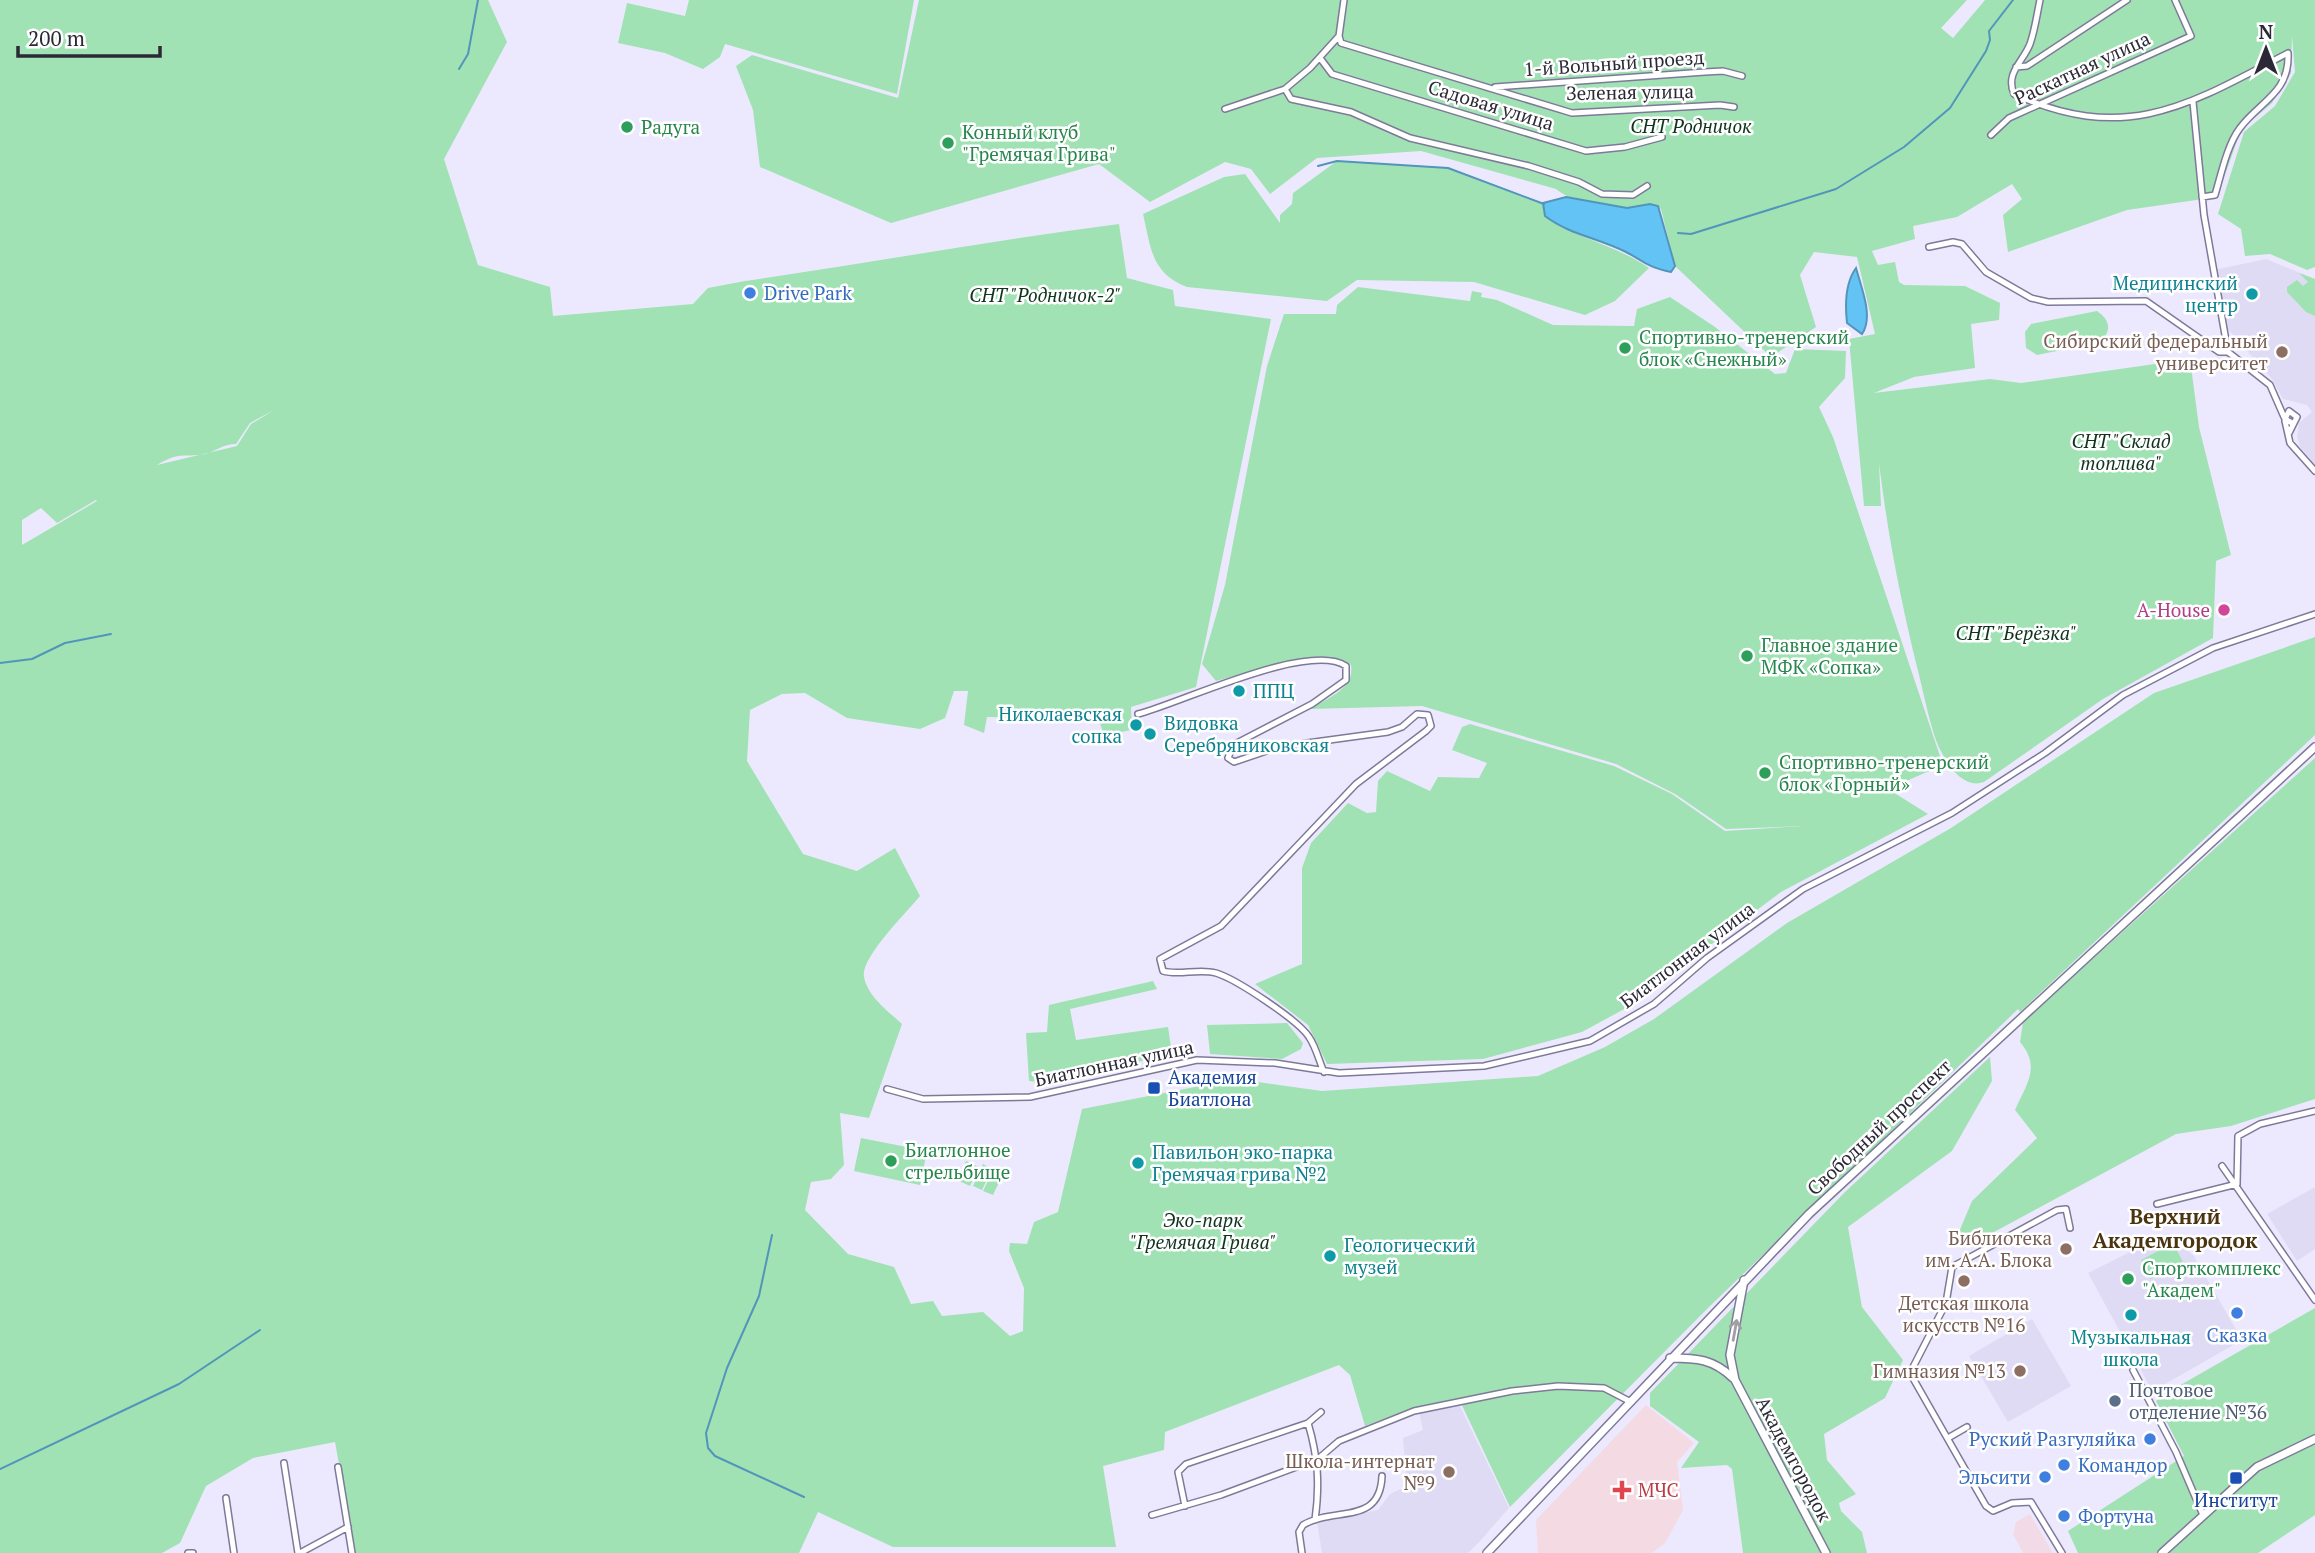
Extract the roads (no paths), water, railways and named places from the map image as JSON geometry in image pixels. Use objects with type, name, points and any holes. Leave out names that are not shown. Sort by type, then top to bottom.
[{"type":"main road","name":"Свободный проспект","points":[[1487,1553],[1744,1280],[1905,1124],[2315,747]]},
{"type":"main road","points":[[1735,1380],[1730,1355],[1744,1280]]},
{"type":"main road","points":[[1670,1358],[1703,1359],[1720,1365],[1735,1380]]},
{"type":"main road","name":"Академгородок","points":[[1735,1380],[1826,1553]]},
{"type":"main road","points":[[2162,1553],[2257,1467],[2315,1439]]},
{"type":"street","points":[[1226,109],[1285,89],[1320,58],[1339,36],[1344,0]]},
{"type":"street","points":[[2040,0],[2030,44],[2016,66],[2010,84],[2014,94],[2039,105],[2096,119],[2141,115],[2193,102],[2288,53],[2289,71],[2267,103],[2238,130],[2215,195],[2202,197]]},
{"type":"street","points":[[2016,66],[2027,66],[2127,0]]},
{"type":"street","name":"Раскатная улица","points":[[1991,135],[2009,118],[2191,36],[2175,0]]},
{"type":"street","name":"Зеленая улица","points":[[1339,36],[1342,43],[1572,113],[1720,105],[1734,107]]},
{"type":"street","name":"Садовая улица","points":[[1320,58],[1332,74],[1586,151],[1625,147],[1662,137]]},
{"type":"street","name":"1-й Вольный проезд","points":[[1488,88],[1723,71],[1742,76]]},
{"type":"street","points":[[1285,89],[1292,99],[1351,112],[1410,138],[1529,166],[1579,182],[1602,194],[1633,195],[1647,186]]},
{"type":"street","points":[[2193,102],[2202,197],[2228,352]]},
{"type":"street","points":[[1929,247],[1953,242],[1962,244],[1986,272],[2031,298],[2048,302],[2146,301],[2219,352],[2228,352],[2270,385],[2287,420],[2290,443],[2315,471]]},
{"type":"street","points":[[2280,406],[2296,415],[2287,420]]},
{"type":"street","points":[[2287,420],[2289,411]]},
{"type":"street","name":"Биатлонная улица","points":[[887,1090],[923,1100],[1030,1097],[1197,1060],[1275,1063],[1324,1072],[1484,1066],[1590,1041],[1654,1004],[1707,958],[1803,889],[1952,813],[2045,753],[2123,695],[2213,648],[2315,614]]},
{"type":"street","points":[[1138,714],[1235,678],[1281,667],[1330,662],[1346,666],[1346,680],[1312,704],[1233,745],[1228,758],[1234,761],[1278,747],[1388,732],[1402,727],[1418,714],[1428,715],[1431,726],[1426,732],[1356,784],[1220,926],[1160,959],[1163,971],[1204,971],[1238,982],[1298,1025],[1310,1038],[1324,1072]]},
{"type":"street","points":[[2237,1184],[2238,1136],[2260,1124],[2315,1111]]},
{"type":"street","points":[[2222,1166],[2315,1300]]},
{"type":"street","points":[[2157,1204],[2237,1184]]},
{"type":"street","points":[[2062,1553],[2031,1502],[2011,1503],[1993,1511],[1988,1508],[1910,1373],[1946,1303],[1952,1267],[2057,1210],[2066,1209],[2070,1228]]},
{"type":"street","points":[[2133,1370],[2176,1452],[2203,1515]]},
{"type":"street","points":[[1152,1515],[1318,1459],[1339,1441],[1414,1410],[1511,1391],[1558,1386],[1604,1388],[1629,1401]]},
{"type":"street","points":[[1185,1506],[1178,1472],[1186,1464],[1308,1423],[1321,1412]]},
{"type":"street","points":[[1308,1423],[1318,1459],[1320,1488],[1315,1520]]},
{"type":"street","points":[[1948,1438],[1967,1427]]},
{"type":"street","points":[[284,1463],[299,1553],[348,1528]]},
{"type":"street","points":[[338,1467],[352,1553]]},
{"type":"street","points":[[1302,1553],[1300,1529],[1315,1520],[1374,1504],[1381,1493],[1382,1476]]},
{"type":"street","points":[[226,1498],[234,1553]]},
{"type":"water","points":[[1566,197],[1627,208],[1650,204],[1658,206],[1675,266],[1671,272],[1651,266],[1616,247],[1564,228],[1545,216],[1543,203]]},
{"type":"water","points":[[1856,268],[1867,311],[1862,334],[1847,323],[1846,316],[1848,287]]},
{"type":"waterway","points":[[459,69],[468,54],[478,0]]},
{"type":"waterway","points":[[1678,233],[1691,234],[1836,189],[1904,147],[1950,108],[1986,51],[1990,40],[1989,31],[2013,0]]},
{"type":"waterway","points":[[1318,166],[1337,161],[1448,168],[1544,204]]},
{"type":"waterway","points":[[0,663],[32,659],[65,643],[111,634]]},
{"type":"waterway","points":[[772,1235],[759,1296],[727,1368],[706,1433],[708,1448],[715,1456],[804,1497]]},
{"type":"waterway","points":[[0,1469],[179,1384],[260,1330]]},
{"type":"place","name":"Радуга","points":[[627,127]]},
{"type":"place","name":"Конный клуб \"Гремячая Грива\"","points":[[948,143]]},
{"type":"place","name":"Drive Park","points":[[750,293]]},
{"type":"place","name":"Медицинский центр","points":[[2252,294]]},
{"type":"place","name":"Спортивно-тренерский блок «Снежный»","points":[[1625,348]]},
{"type":"place","name":"Сибирский федеральный университет","points":[[2282,352]]},
{"type":"place","name":"A-House","points":[[2224,610]]},
{"type":"place","name":"Главное здание МФК «Сопка»","points":[[1747,656]]},
{"type":"place","name":"ППЦ","points":[[1239,691]]},
{"type":"place","name":"Николаевская сопка","points":[[1136,725]]},
{"type":"place","name":"Видовка Серебряниковская","points":[[1150,734]]},
{"type":"place","name":"Спортивно-тренерский блок «Горный»","points":[[1765,773]]},
{"type":"place","name":"Академия Биатлона","points":[[1154,1088]]},
{"type":"place","name":"Биатлонное стрельбище","points":[[891,1161]]},
{"type":"place","name":"Павильон эко-парка Гремячая грива №2","points":[[1138,1163]]},
{"type":"place","name":"Библиотека им. А.А. Блока","points":[[2066,1249]]},
{"type":"place","name":"Геологический музей","points":[[1330,1256]]},
{"type":"place","name":"Спорткомплекс \"Академ\"","points":[[2128,1279]]},
{"type":"place","name":"Детская школа искусств №16","points":[[1964,1281]]},
{"type":"place","name":"Сказка","points":[[2237,1313]]},
{"type":"place","name":"Музыкальная школа","points":[[2131,1315]]},
{"type":"place","name":"Гимназия №13","points":[[2020,1371]]},
{"type":"place","name":"Почтовое отделение №36","points":[[2115,1401]]},
{"type":"place","name":"Руский Разгуляйка","points":[[2150,1439]]},
{"type":"place","name":"Командор","points":[[2064,1465]]},
{"type":"place","name":"Школа-интернат №9","points":[[1449,1472]]},
{"type":"place","name":"Эльсити","points":[[2045,1477]]},
{"type":"place","name":"Институт","points":[[2236,1478]]},
{"type":"place","name":"МЧС","points":[[1622,1490]]},
{"type":"place","name":"Фортуна","points":[[2064,1516]]},
{"type":"district","name":"Верхний Академгородок","points":[[2175,1229]]},
{"type":"park label","name":"СНТ Родничок","points":[[1691,126]]},
{"type":"park label","name":"СНТ \"Родничок-2\"","points":[[1045,295]]},
{"type":"park label","name":"СНТ \"Склад топлива\"","points":[[2121,452]]},
{"type":"park label","name":"СНТ \"Берёзка\"","points":[[2016,633]]},
{"type":"park label","name":"Эко-парк \"Гремячая Грива\"","points":[[1203,1231]]}]
